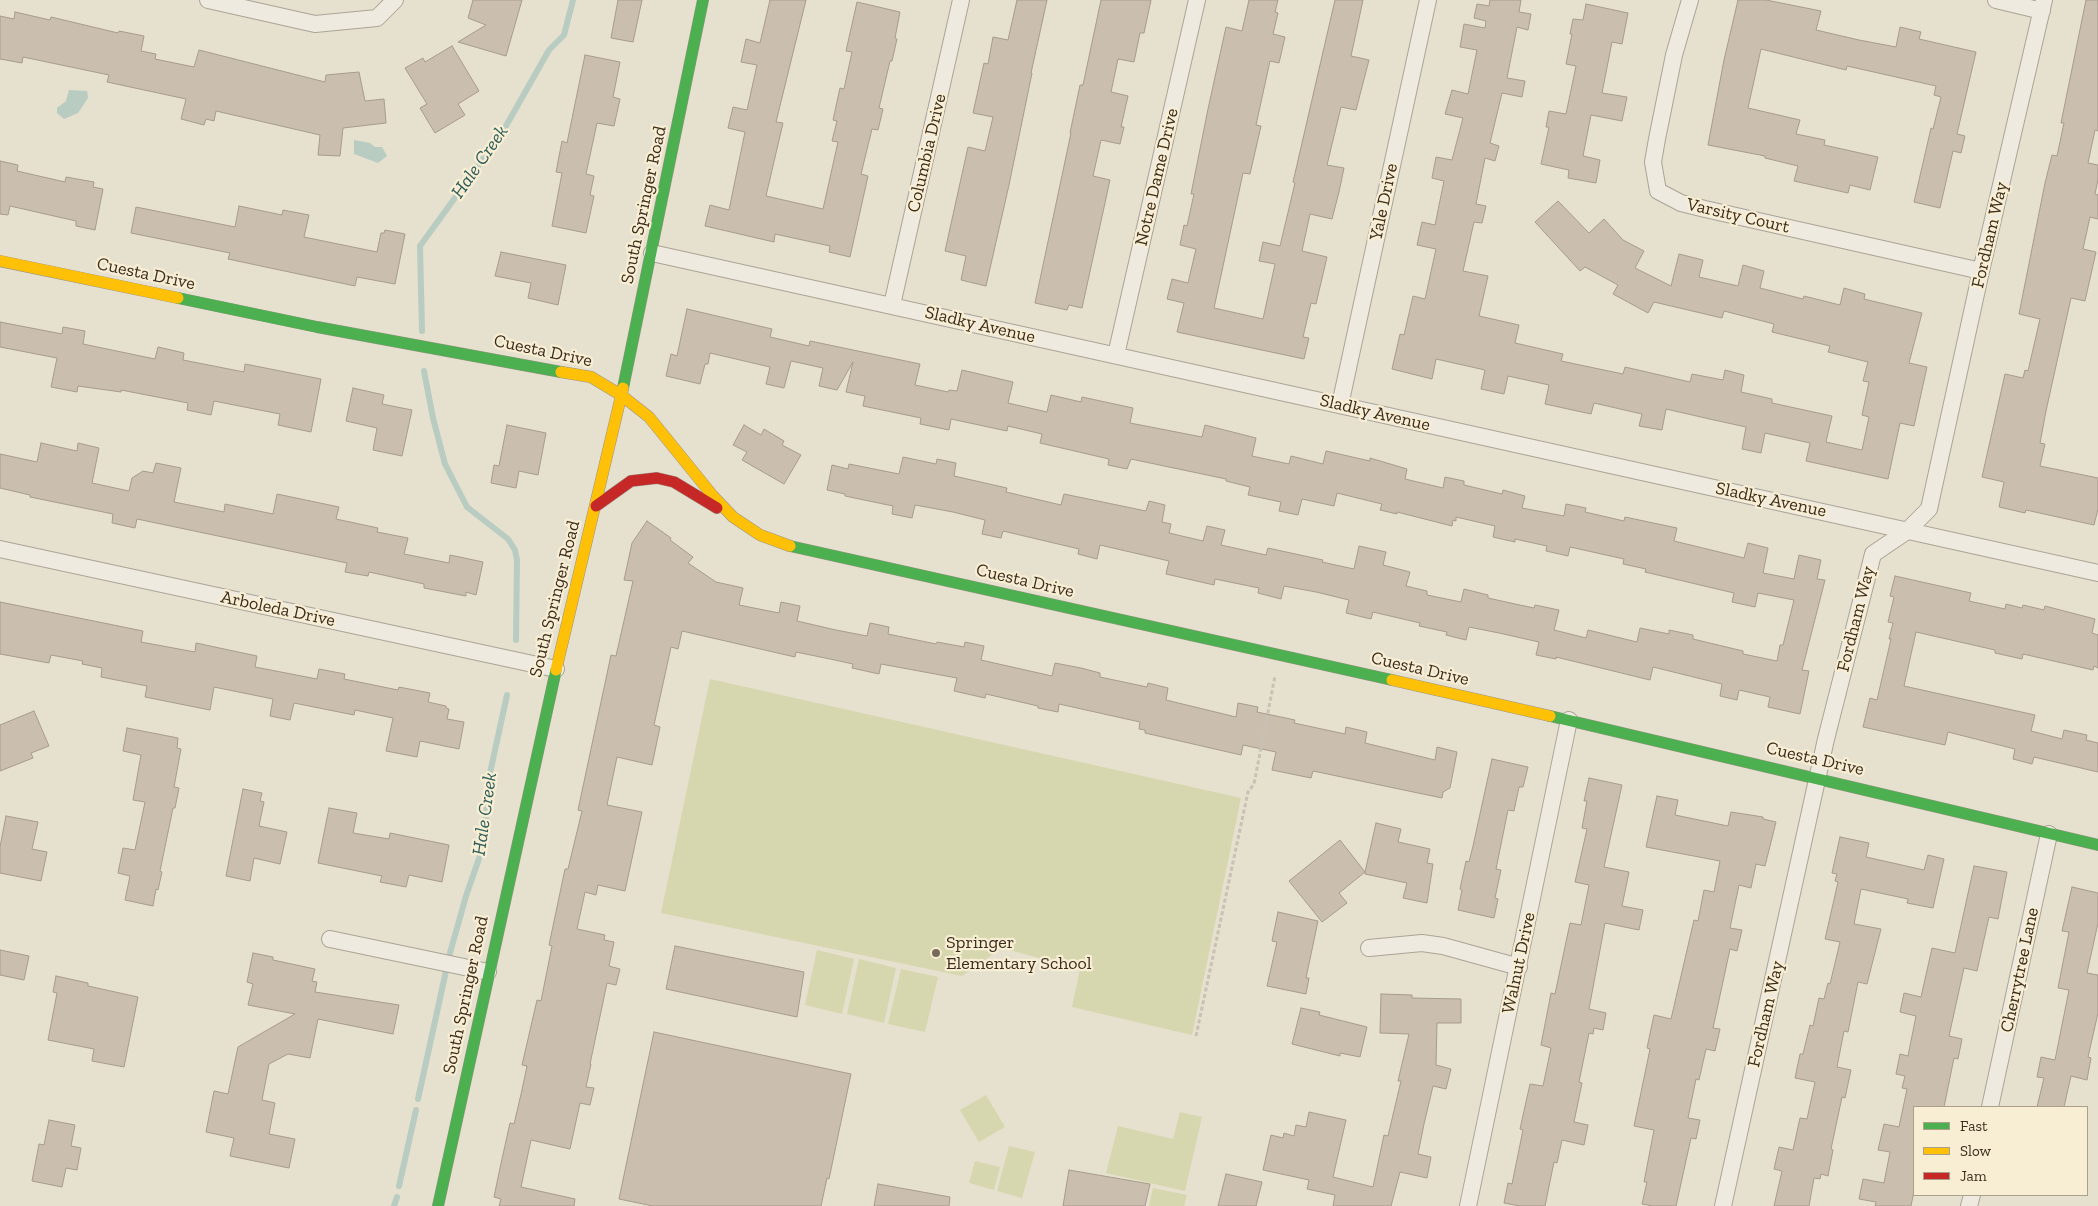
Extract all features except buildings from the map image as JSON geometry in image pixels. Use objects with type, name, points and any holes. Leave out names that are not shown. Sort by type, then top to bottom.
[{"type":"street","points":[[208,0],[315,24],[377,18],[395,0]]},
{"type":"street","name":"South Springer Road","points":[[438,1206],[556,669],[621,395],[703,0]]},
{"type":"street","name":"Columbia Drive","points":[[892,305],[961,0]]},
{"type":"street","name":"Notre Dame Drive","points":[[1116,355],[1197,0]]},
{"type":"street","name":"Yale Drive","points":[[1340,405],[1428,0]]},
{"type":"street","name":"Varsity Court","points":[[1690,0],[1674,55],[1653,162],[1658,191],[1681,203],[1705,209],[1981,270]]},
{"type":"street","points":[[1996,0],[2043,5]]},
{"type":"street","name":"Fordham Way","points":[[1723,1206],[1818,778],[1873,554],[1907,532],[1929,509],[1981,270],[2043,5]]},
{"type":"street","name":"Sladky Avenue","points":[[652,253],[2098,573]]},
{"type":"street","name":"Cuesta Drive","points":[[0,261],[317,327],[584,375],[621,395],[649,417],[732,517],[760,535],[794,547],[1570,720],[2098,845]]},
{"type":"street","points":[[596,506],[631,480],[657,478],[674,482],[732,517]]},
{"type":"street","name":"Arboleda Drive","points":[[0,549],[556,669]]},
{"type":"street","name":"Walnut Drive","points":[[1468,1206],[1570,720]]},
{"type":"street","name":"Cherrytree Lane","points":[[1990,1106],[2049,834]]},
{"type":"street","points":[[330,939],[488,972]]},
{"type":"street","points":[[1369,948],[1422,943],[1443,946],[1519,967]]},
{"type":"path","points":[[1196,1036],[1248,792],[1254,784],[1279,655]]},
{"type":"green space","points":[[710,679],[1241,798],[1192,1035],[1072,1007],[1080,969],[1002,948],[962,976],[661,913]]},
{"type":"green space","points":[[817,950],[854,959],[842,1014],[805,1005]]},
{"type":"green space","points":[[859,959],[896,968],[884,1023],[847,1014]]},
{"type":"green space","points":[[901,969],[938,977],[925,1032],[888,1024]]},
{"type":"green space","points":[[986,1095],[1005,1127],[979,1142],[960,1110]]},
{"type":"green space","points":[[1180,1112],[1202,1117],[1185,1191],[1106,1173],[1118,1126],[1173,1139]]},
{"type":"green space","points":[[1009,1146],[1035,1152],[1022,1198],[997,1191]]},
{"type":"green space","points":[[975,1161],[1000,1167],[994,1190],[969,1183]]},
{"type":"green space","points":[[1153,1188],[1187,1195],[1184,1206],[1149,1206]]},
{"type":"shaded area","points":[[69,90],[87,91],[88,98],[78,113],[64,119],[57,113],[57,108],[66,101]]},
{"type":"shaded area","points":[[354,140],[370,143],[375,147],[382,147],[387,156],[378,163],[354,154]]},
{"type":"waterway","name":"Hale Creek","points":[[422,331],[420,246],[502,133],[549,50],[564,35],[573,0]]},
{"type":"waterway","name":"Hale Creek","points":[[424,371],[433,418],[445,464],[467,507],[508,539],[515,550],[517,560],[516,640]]},
{"type":"waterway","name":"Hale Creek","points":[[448,960],[466,896],[483,847],[490,773],[507,695]]},
{"type":"waterway","name":"Hale Creek","points":[[418,1099],[446,971]]},
{"type":"waterway","name":"Hale Creek","points":[[399,1186],[416,1110]]},
{"type":"waterway","name":"Hale Creek","points":[[394,1206],[397,1197]]},
{"type":"traffic: fast","points":[[623,388],[703,0]]},
{"type":"traffic: fast","points":[[178,298],[317,327],[561,372]]},
{"type":"traffic: fast","points":[[790,546],[1392,680]]},
{"type":"traffic: fast","points":[[438,1206],[556,670]]},
{"type":"traffic: fast","points":[[1550,716],[2098,845]]},
{"type":"traffic: slow","points":[[0,261],[178,298]]},
{"type":"traffic: slow","points":[[561,372],[591,377],[621,395],[649,417],[713,496],[733,517],[760,535],[790,546]]},
{"type":"traffic: slow","points":[[556,670],[623,388]]},
{"type":"traffic: slow","points":[[1392,680],[1550,716]]},
{"type":"traffic: jam","points":[[596,506],[631,481],[657,478],[674,482],[717,508]]},
{"type":"place","name":"Springer Elementary School","points":[[936,953]]}]
